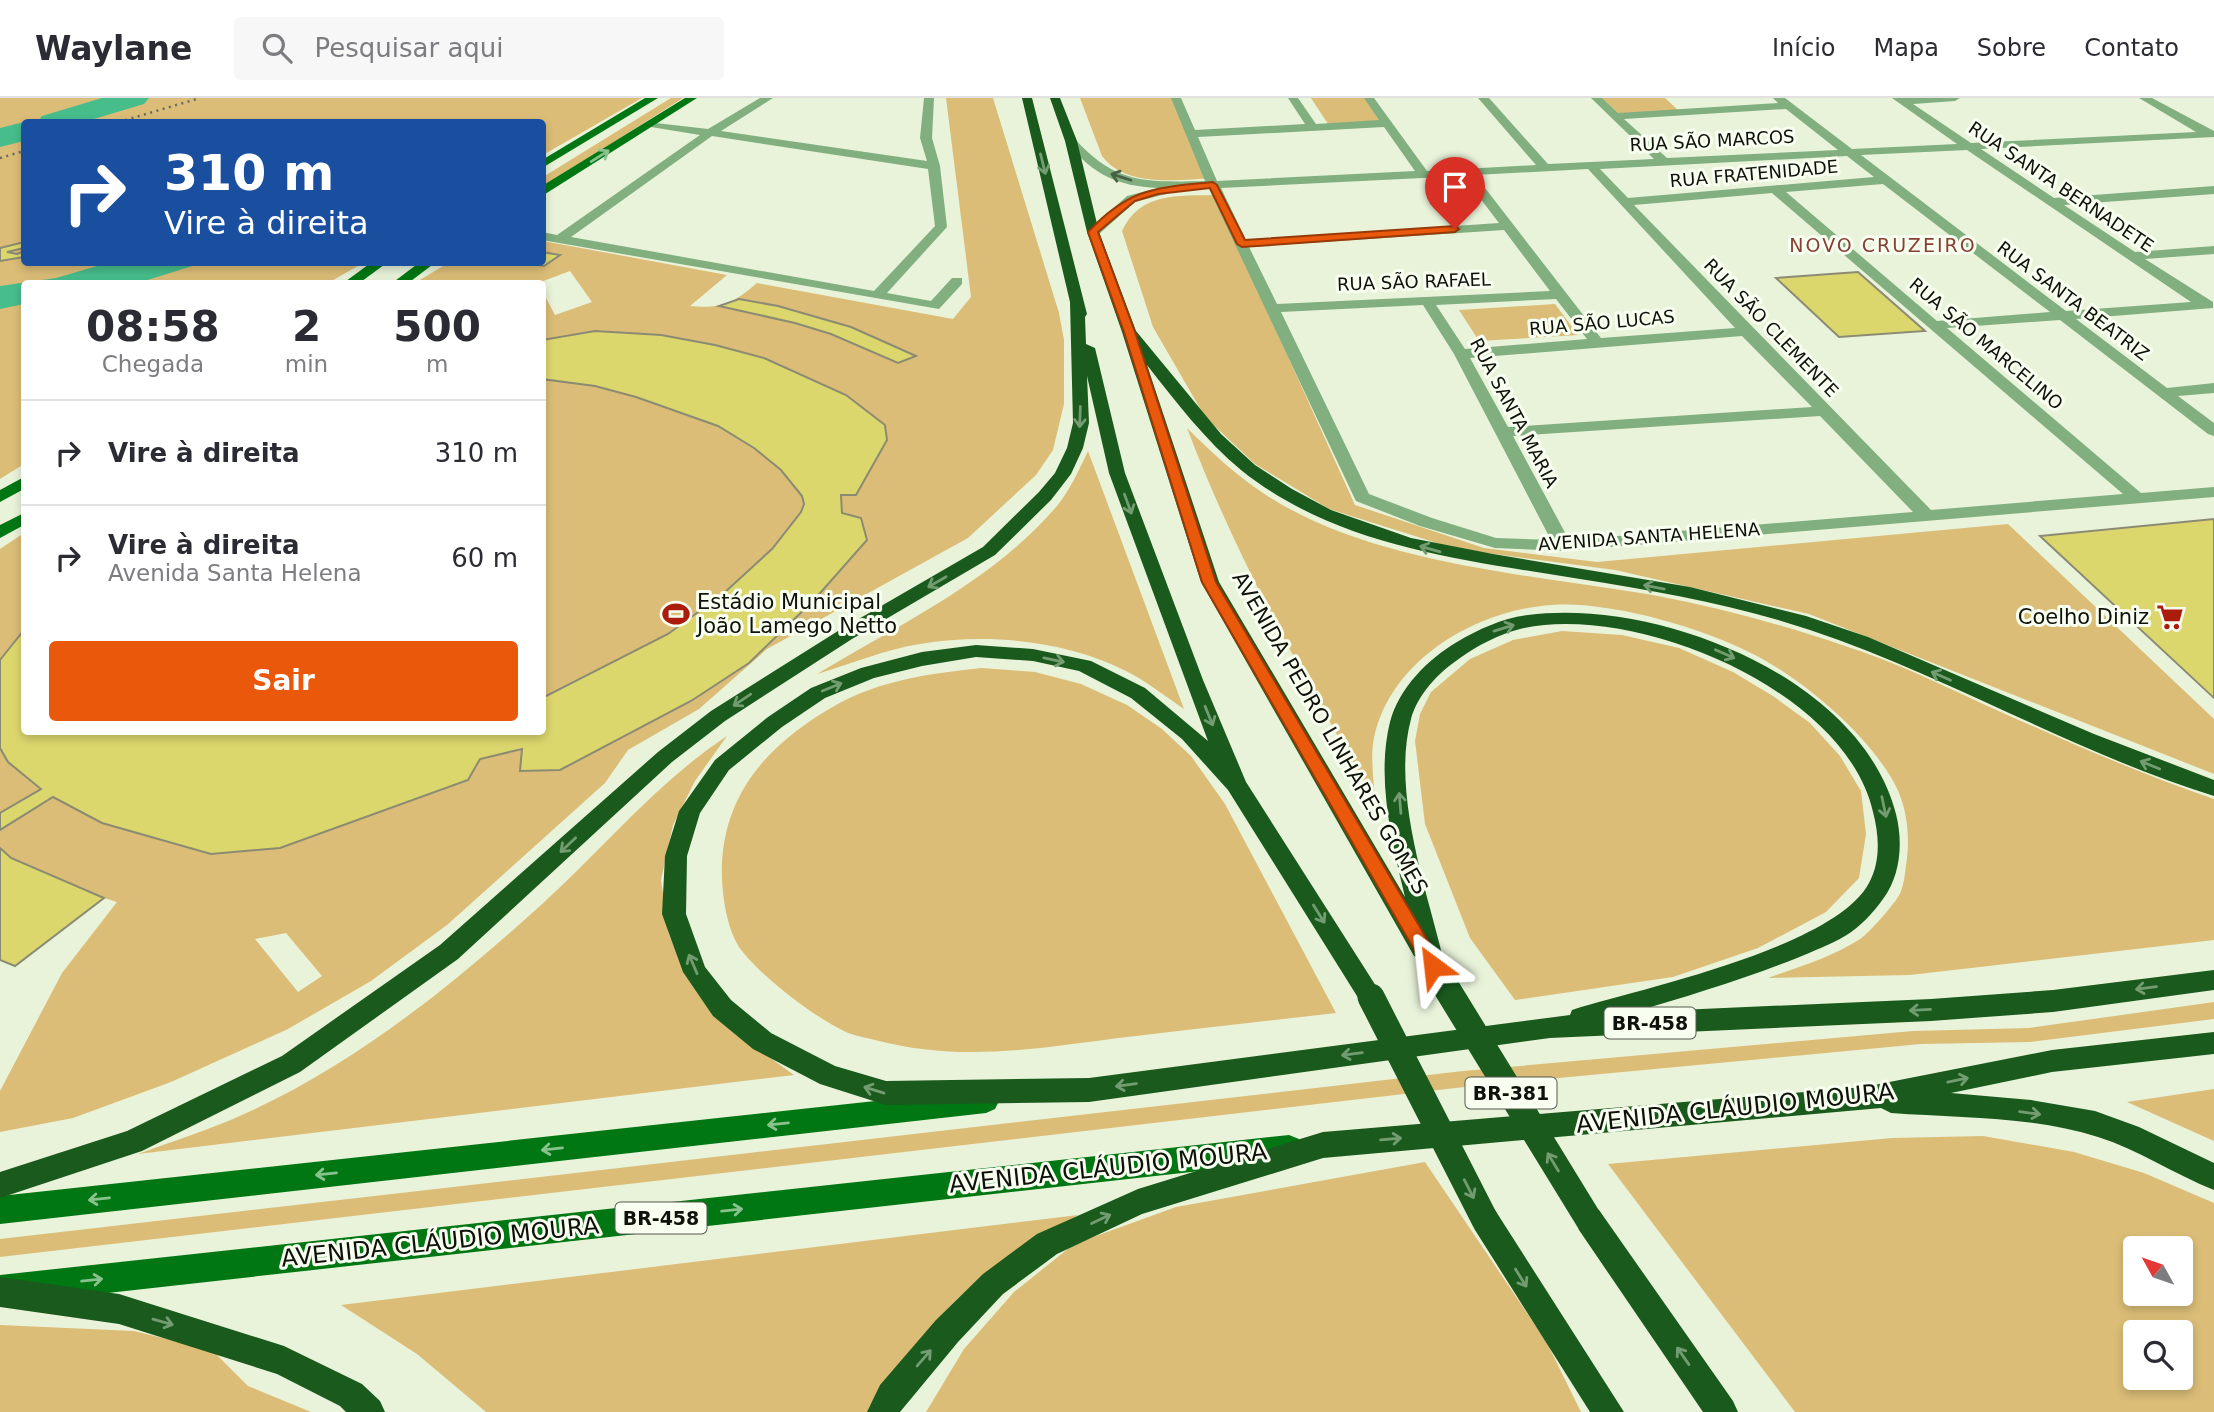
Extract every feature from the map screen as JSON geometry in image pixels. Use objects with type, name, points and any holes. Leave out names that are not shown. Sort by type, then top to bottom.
[{"type":"highway","points":[[1027,98],[1117,474],[1194,680],[1237,784],[1371,997],[1485,1220],[1608,1412]]},
{"type":"highway","name":"AVENIDA PEDRO LINHARES GOMES","points":[[1055,98],[1070,141],[1093,232],[1129,332],[1209,582],[1433,966],[1589,1220],[1722,1412]]},
{"type":"highway","points":[[0,1185],[132,1142],[291,1064],[449,952],[665,757],[718,716],[845,635],[989,551],[1045,496],[1063,474],[1075,448],[1081,422],[1077,300]]},
{"type":"highway","points":[[1129,332],[1216,439],[1269,482],[1314,508],[1366,530],[1437,551],[1658,588],[1798,620],[1866,643],[2097,744],[2214,788]]},
{"type":"highway","points":[[1433,966],[1402,822],[1396,765],[1400,721],[1417,688],[1444,659],[1483,635],[1526,621],[1582,618],[1636,625],[1687,638],[1740,661],[1789,688],[1824,716],[1862,760],[1882,796],[1891,841],[1879,888],[1843,925],[1810,942],[1743,968],[1550,1027]]},
{"type":"highway","points":[[1089,1090],[886,1093],[830,1076],[762,1041],[722,1008],[695,972],[674,914],[676,856],[690,811],[722,765],[775,722],[818,693],[868,673],[922,659],[976,651],[1033,655],[1084,666],[1138,693],[1189,734],[1237,784]]},
{"type":"highway","name":"BR-458","points":[[1089,1090],[1550,1027],[1931,1010],[2053,1000],[2214,979]]},
{"type":"highway","name":"AVENIDA CLÁUDIO MOURA","points":[[1323,1144],[1864,1099],[2052,1060],[2214,1043]]},
{"type":"highway","points":[[1864,1099],[2010,1110],[2078,1120],[2140,1141],[2214,1177]]},
{"type":"highway","points":[[883,1412],[891,1396],[947,1331],[993,1284],[1047,1244],[1138,1202],[1323,1144]]},
{"type":"highway","points":[[0,1291],[119,1309],[218,1338],[306,1372],[351,1395],[369,1412]]},
{"type":"highway","points":[[1573,1360],[1597,1412]]},
{"type":"main road","points":[[546,163],[653,98]]},
{"type":"main road","points":[[546,190],[692,98]]},
{"type":"main road","points":[[354,280],[376,266]]},
{"type":"main road","points":[[403,280],[424,266]]},
{"type":"main road","points":[[0,497],[21,484]]},
{"type":"main road","points":[[0,533],[21,520]]},
{"type":"main road","name":"BR-458","points":[[0,1210],[1089,1090]]},
{"type":"main road","name":"AVENIDA CLÁUDIO MOURA","points":[[0,1291],[1323,1144]]},
{"type":"street","points":[[561,239],[710,134],[768,98]]},
{"type":"street","points":[[878,295],[941,227],[934,166],[926,138],[929,98]]},
{"type":"street","name":"AVENIDA SANTA HELENA","points":[[1176,98],[1194,134],[1213,185],[1362,497],[1426,522],[1495,542],[1563,546],[2214,492]]},
{"type":"street","points":[[1293,98],[1313,128]]},
{"type":"street","points":[[1369,98],[1424,175]]},
{"type":"street","points":[[1483,98],[1545,168]]},
{"type":"street","points":[[1596,98],[1663,161]]},
{"type":"street","points":[[1666,98],[1683,113]]},
{"type":"street","points":[[1899,100],[1955,98]]},
{"type":"street","points":[[2144,98],[2213,135]]},
{"type":"street","name":"RUA SANTA BERNADETE","points":[[1899,100],[2209,305]]},
{"type":"street","points":[[1615,116],[1683,113],[1783,102]]},
{"type":"street","name":"RUA SANTA BEATRIZ","points":[[1783,102],[2214,431]]},
{"type":"street","points":[[1194,134],[1387,123]]},
{"type":"street","points":[[651,124],[934,166]]},
{"type":"street","name":"RUA SÃO MARCOS","points":[[1213,185],[2213,135]]},
{"type":"street","points":[[1070,141],[1100,170],[1123,179],[1142,183],[1213,185]]},
{"type":"street","name":"RUA SÃO CLEMENTE","points":[[1590,165],[1746,331],[1927,516]]},
{"type":"street","points":[[1467,173],[1596,342]]},
{"type":"street","name":"RUA FRATENIDADE","points":[[1625,202],[1886,180]]},
{"type":"street","points":[[1093,232],[1131,199],[1157,191],[1213,185]]},
{"type":"street","points":[[2051,202],[2214,190]]},
{"type":"street","name":"RUA SÃO MARCELINO","points":[[1777,191],[2138,499]]},
{"type":"street","points":[[1242,244],[1508,226]]},
{"type":"street","points":[[546,237],[934,306],[957,281]]},
{"type":"street","points":[[2132,256],[2214,250]]},
{"type":"street","name":"RUA SÃO RAFAEL","points":[[1271,308],[1559,296]]},
{"type":"street","name":"RUA SANTA MARIA","points":[[1427,300],[1461,354],[1563,546]]},
{"type":"street","points":[[1934,325],[2209,305]]},
{"type":"street","name":"RUA SÃO LUCAS","points":[[1461,354],[1746,331]]},
{"type":"street","points":[[2164,393],[2214,388]]},
{"type":"street","points":[[1503,432],[1824,411]]},
{"type":"shaded area","points":[[0,98],[112,98],[43,119],[21,119],[21,126],[0,132]]},
{"type":"shaded area","points":[[148,98],[642,98],[546,153],[546,119],[77,119]]},
{"type":"shaded area","points":[[671,98],[683,98],[546,185],[546,175]]},
{"type":"shaded area","name":"Estádio Municipal João Lamego Netto","points":[[946,98],[993,98],[1059,313],[1064,340],[1064,404],[1053,450],[1036,475],[968,538],[767,649],[699,709],[628,750],[605,783],[447,925],[371,981],[288,1029],[171,1082],[73,1118],[0,1132],[0,1091],[62,973],[117,902],[104,898],[15,966],[0,960],[0,549],[21,535],[21,735],[546,735],[546,298],[555,315],[592,302],[570,271],[546,280],[420,280],[443,266],[546,266],[559,255],[546,253],[546,242],[727,275],[690,306],[726,303],[757,283],[953,319],[971,297]],"holes":[[[286,933],[322,976],[298,992],[255,939]]]},
{"type":"shaded area","points":[[1080,98],[1173,98],[1214,178],[1154,180],[1139,178],[1112,166],[1102,156]]},
{"type":"shaded area","points":[[1311,98],[1365,98],[1382,121],[1328,124]]},
{"type":"shaded area","points":[[1602,98],[1665,98],[1679,111],[1619,114]]},
{"type":"shaded area","points":[[21,136],[21,266],[358,266],[333,280],[21,280],[21,466],[0,479],[0,143]]},
{"type":"shaded area","points":[[1215,195],[1355,505],[1484,548],[1597,562],[2008,524],[2214,719],[2214,774],[1809,614],[1615,570],[1456,549],[1329,509],[1255,464],[1205,417],[1153,327],[1122,231],[1139,209],[1150,203],[1174,197]]},
{"type":"shaded area","points":[[97,266],[192,266],[148,280],[42,280]]},
{"type":"shaded area","points":[[21,283],[21,305],[0,309],[0,286]]},
{"type":"shaded area","points":[[1555,304],[1578,335],[1479,341],[1459,310]]},
{"type":"shaded area","points":[[1187,428],[1223,462],[1263,493],[1306,517],[1353,536],[1454,563],[1658,596],[1799,631],[1898,665],[2097,754],[2214,799],[2214,940],[1910,975],[1768,978],[1827,956],[1860,939],[1895,902],[1903,885],[1908,847],[1906,819],[1899,793],[1888,773],[1856,732],[1814,694],[1771,664],[1730,643],[1681,625],[1600,607],[1552,605],[1521,609],[1465,629],[1427,654],[1397,686],[1378,724],[1372,753],[1375,801],[1298,665],[1250,572]]},
{"type":"shaded area","points":[[1088,451],[1184,709],[1141,679],[1102,660],[1078,652],[1025,642],[972,639],[907,646],[817,674],[944,600],[1004,557],[1057,506]]},
{"type":"shaded area","points":[[1562,631],[1622,635],[1679,648],[1733,672],[1810,723],[1840,756],[1861,791],[1866,834],[1859,878],[1826,912],[1758,948],[1673,977],[1515,1000],[1470,938],[1425,824],[1415,741],[1420,714],[1431,692],[1470,659],[1513,640]]},
{"type":"shaded area","points":[[982,668],[1035,672],[1081,684],[1127,705],[1162,729],[1191,756],[1225,804],[1336,1013],[1032,1049],[939,1051],[907,1047],[848,1033],[803,1005],[759,970],[739,947],[731,931],[722,879],[723,850],[729,823],[752,776],[789,737],[811,720],[853,696],[907,679]]},
{"type":"shaded area","points":[[727,736],[695,781],[673,825],[661,880],[669,934],[697,989],[741,1037],[794,1075],[138,1154],[204,1131],[283,1095],[323,1073],[399,1022],[436,995],[506,936],[653,795],[701,754]]},
{"type":"shaded area","points":[[2214,1002],[2214,1019],[2030,1042],[1921,1044],[1473,1086],[0,1257],[0,1239],[1463,1071],[1913,1031],[2029,1028]]},
{"type":"shaded area","points":[[2214,1089],[2214,1141],[2127,1102]]},
{"type":"shaded area","points":[[1983,1136],[2074,1152],[2144,1173],[2214,1203],[2214,1412],[1795,1412],[1608,1164],[1892,1138]]},
{"type":"shaded area","points":[[1425,1162],[1546,1341],[1581,1412],[926,1412],[964,1349],[1014,1292],[1074,1244],[1176,1207]]},
{"type":"shaded area","points":[[1078,1215],[1015,1253],[961,1296],[937,1320],[916,1347],[880,1412],[486,1412],[417,1354],[341,1305]]},
{"type":"shaded area","points":[[0,1325],[134,1331],[212,1350],[248,1386],[311,1412],[0,1412]]},
{"type":"building","points":[[21,243],[21,249],[7,252],[21,252],[21,258],[0,261],[0,248]]},
{"type":"building","points":[[546,253],[560,255],[546,265]]},
{"type":"building","points":[[1858,272],[1925,331],[1839,337],[1776,278]]},
{"type":"building","points":[[739,299],[778,306],[851,327],[916,356],[898,363],[831,334],[719,306]]},
{"type":"building","points":[[595,331],[661,335],[715,345],[764,358],[846,395],[885,425],[887,440],[856,495],[841,495],[842,513],[861,518],[867,540],[814,600],[749,663],[691,701],[560,770],[520,771],[522,749],[480,759],[468,780],[280,848],[211,854],[102,823],[53,797],[0,830],[0,813],[41,789],[8,762],[0,748],[0,660],[21,634],[21,735],[546,735],[546,696],[668,634],[723,594],[772,549],[801,512],[804,504],[802,496],[781,470],[754,448],[718,426],[636,397],[595,386],[546,380],[546,339]]},
{"type":"building","name":"Coelho Diniz","points":[[2214,519],[2214,698],[2040,536]]},
{"type":"building","points":[[0,848],[11,858],[104,898],[15,966],[0,960]]},
{"type":"waterway","points":[[63,119],[134,98]]},
{"type":"waterway","points":[[0,138],[21,132]]},
{"type":"railway","points":[[129,119],[200,98]]},
{"type":"railway","points":[[0,158],[21,152]]},
{"type":"place","name":"Estádio Municipal João Lamego Netto","points":[[676,614]]},
{"type":"place","name":"Coelho Diniz","points":[[2170,617]]},
{"type":"district","name":"NOVO CRUZEIRO","points":[[1883,245]]},
{"type":"route","points":[[1433,966],[1209,582],[1129,332],[1093,232],[1117,208],[1146,193],[1213,185],[1242,244],[1455,229]]}]
